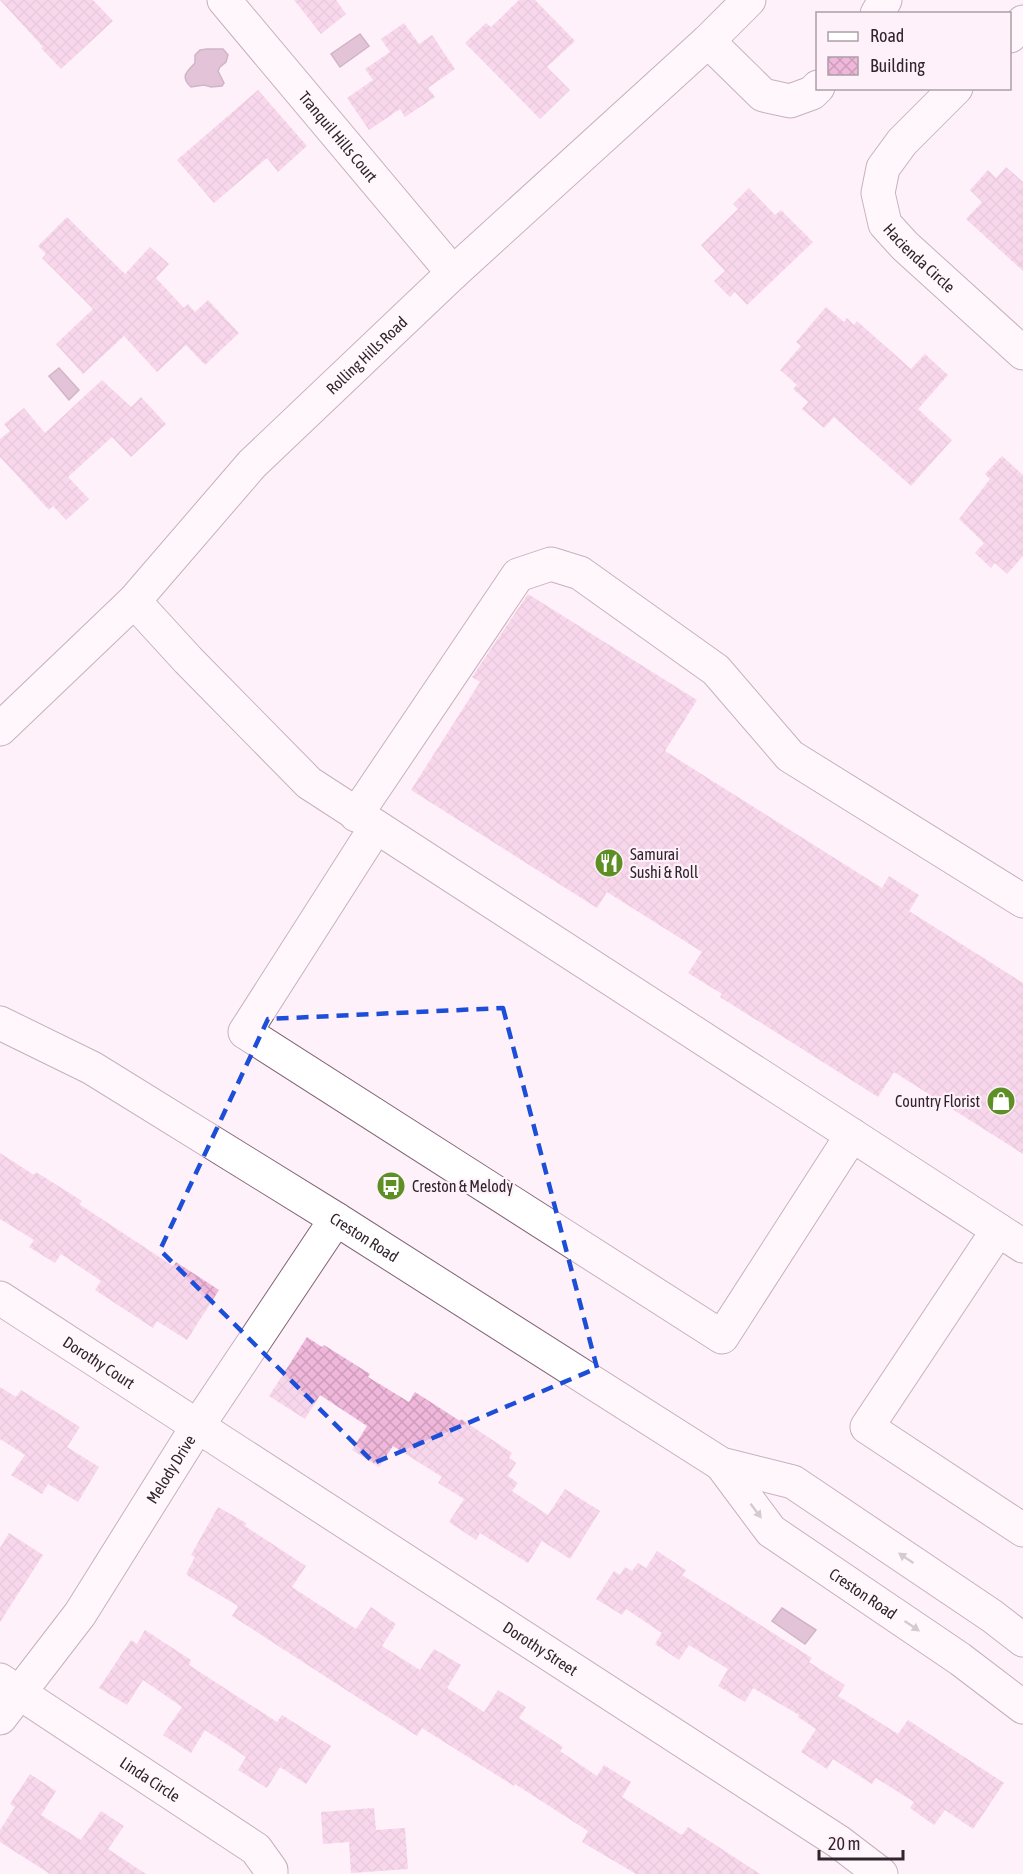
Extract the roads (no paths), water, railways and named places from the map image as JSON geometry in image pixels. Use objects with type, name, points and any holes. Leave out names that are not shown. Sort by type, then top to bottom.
[{"type":"street","name":"Tranquil Hills Court","points":[[224,0],[453,273]]},
{"type":"street","name":"Rolling Hills Road","points":[[0,729],[134,601],[252,464],[453,273],[708,41],[749,0]]},
{"type":"street","points":[[1011,35],[1023,22]]},
{"type":"street","points":[[708,41],[763,95],[790,101],[812,93],[816,89]]},
{"type":"street","name":"Hacienda Circle","points":[[954,90],[902,142],[883,168],[878,193],[885,224],[905,246],[1023,353]]},
{"type":"street","points":[[852,1135],[722,1337],[245,1032],[366,821],[518,575],[551,564],[580,573],[716,670],[790,756],[1023,901]]},
{"type":"street","points":[[134,601],[188,660],[309,783],[1010,1238],[867,1427],[1023,1530]]},
{"type":"street","name":"Creston Road","points":[[0,1023],[92,1068],[336,1219],[721,1464],[793,1482],[992,1616],[1023,1640]]},
{"type":"street","name":"Melody Drive","points":[[0,1718],[10,1686],[80,1614],[197,1426],[336,1219]]},
{"type":"street","name":"Dorothy Court","points":[[0,1298],[197,1426]]},
{"type":"street","name":"Dorothy Street","points":[[197,1426],[839,1842],[881,1874]]},
{"type":"street","name":"Creston Road","points":[[721,1464],[771,1531],[960,1659],[1023,1707]]},
{"type":"street","name":"Linda Circle","points":[[10,1686],[248,1842],[256,1849],[271,1870],[271,1874]]},
{"type":"place","name":"Samurai Sushi & Roll","points":[[609,863]]},
{"type":"place","name":"Country Florist","points":[[1001,1101]]},
{"type":"place","name":"Creston & Melody","points":[[391,1186]]}]
